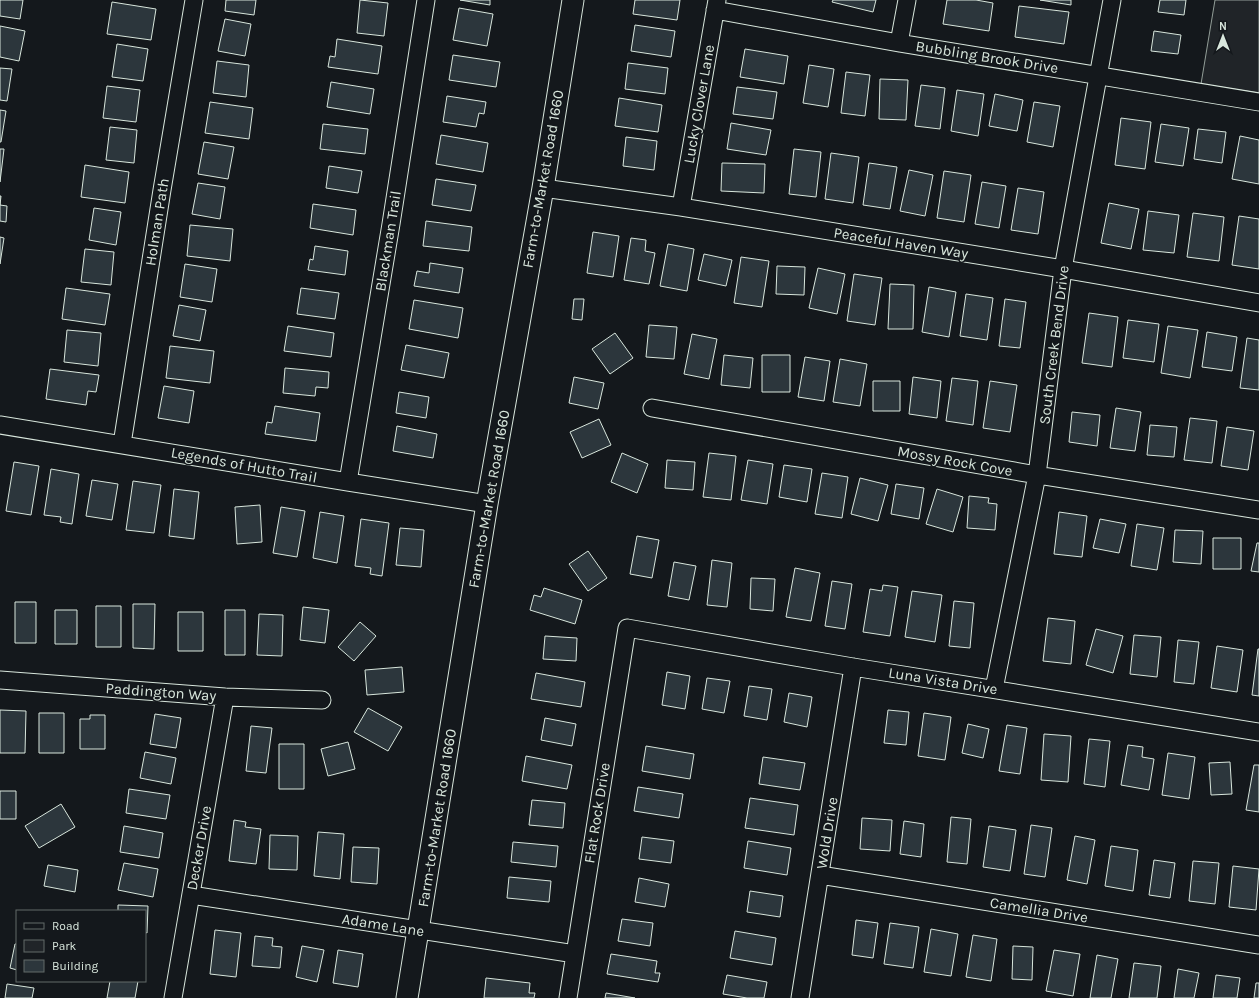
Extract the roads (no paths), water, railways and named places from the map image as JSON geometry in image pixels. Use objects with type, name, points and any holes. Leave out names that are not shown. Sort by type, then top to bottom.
[{"type":"main road","name":"Farm-to-Market Road 1660","points":[[407,998],[573,0]]},
{"type":"street","name":"Holman Path","points":[[122,444],[159,206],[194,0]]},
{"type":"street","name":"Blackman Trail","points":[[348,482],[391,224],[426,0]]},
{"type":"street","points":[[899,43],[907,0]]},
{"type":"street","name":"South Creek Bend Drive","points":[[994,689],[1037,475],[1063,269],[1112,0]]},
{"type":"street","name":"Bubbling Brook Drive","points":[[716,5],[899,43],[1259,102]]},
{"type":"street","name":"Lucky Clover Lane","points":[[681,208],[716,5]]},
{"type":"street","name":"Peaceful Haven Way","points":[[542,188],[681,208],[1063,269],[1259,303]]},
{"type":"street","name":"Mossy Rock Cove","points":[[652,408],[1037,475],[1259,510]]},
{"type":"street","name":"Legends of Hutto Trail","points":[[0,425],[488,504]]},
{"type":"street","name":"Luna Vista Drive","points":[[627,628],[853,667],[1259,732]]},
{"type":"street","name":"Flat Rock Drive","points":[[568,998],[627,628]]},
{"type":"street","name":"Wold Drive","points":[[800,998],[853,667]]},
{"type":"street","name":"Paddington Way","points":[[0,680],[224,697],[322,700]]},
{"type":"street","name":"Decker Drive","points":[[173,998],[224,697]]},
{"type":"street","name":"Camellia Drive","points":[[820,875],[1259,945]]},
{"type":"street","name":"Adame Lane","points":[[191,894],[418,931],[575,954]]}]
